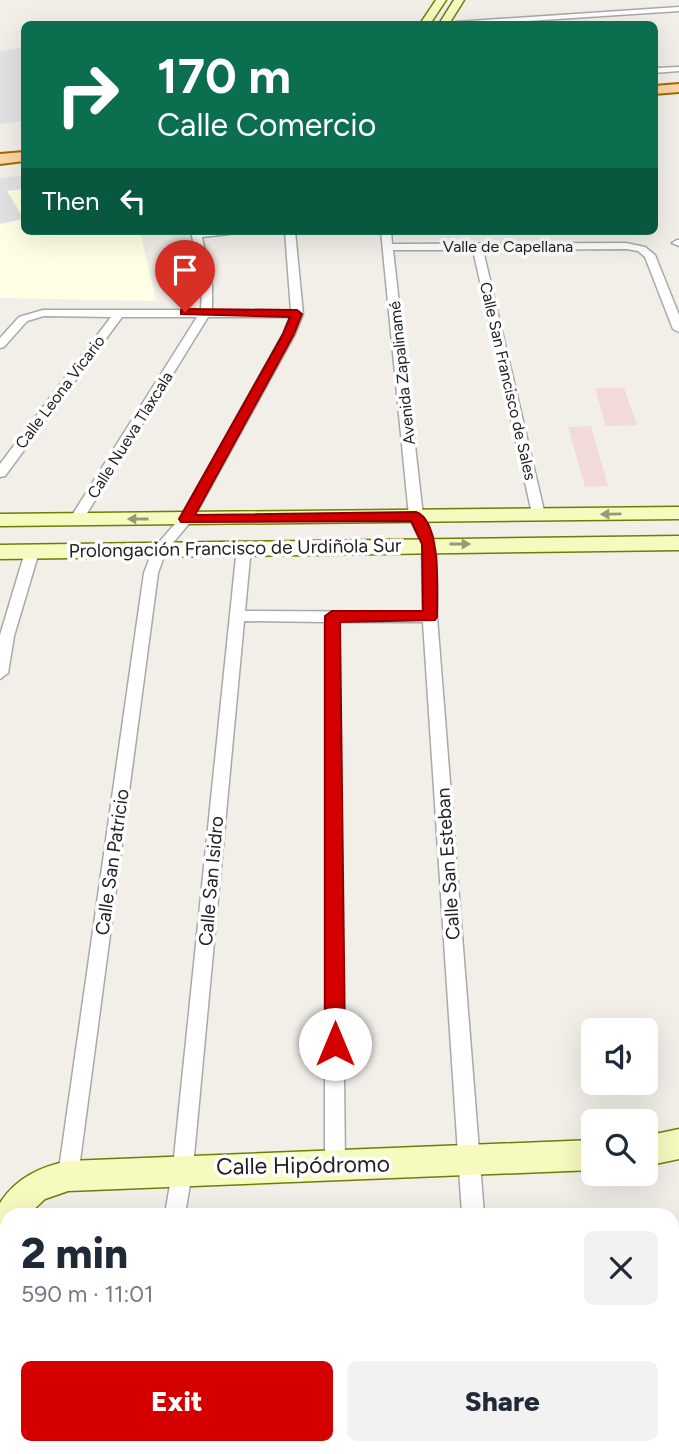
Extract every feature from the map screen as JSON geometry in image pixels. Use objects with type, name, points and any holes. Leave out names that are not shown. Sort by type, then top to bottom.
[{"type":"main road","points":[[427,21],[441,0]]},
{"type":"main road","points":[[446,21],[459,0]]},
{"type":"main road","points":[[658,90],[679,88]]},
{"type":"main road","points":[[658,99],[679,97]]},
{"type":"main road","points":[[0,148],[21,147]]},
{"type":"main road","points":[[0,159],[21,157]]},
{"type":"main road","name":"Prolongación Francisco de Urdiñola Sur","points":[[0,520],[679,513]]},
{"type":"main road","name":"Prolongación Francisco de Urdiñola Sur","points":[[0,552],[429,544],[679,543]]},
{"type":"main road","points":[[658,1148],[679,1144]]},
{"type":"main road","name":"Calle Hipódromo","points":[[20,1208],[50,1180],[68,1176],[184,1167],[469,1163],[581,1155]]},
{"type":"street","points":[[663,0],[677,11]]},
{"type":"street","points":[[596,7],[610,21]]},
{"type":"street","points":[[500,21],[677,11]]},
{"type":"street","points":[[658,71],[679,69]]},
{"type":"street","points":[[197,235],[207,286],[206,312]]},
{"type":"street","points":[[160,549],[186,519],[289,334],[297,314],[290,235]]},
{"type":"street","name":"Avenida Zapalinamé","points":[[387,235],[416,516]]},
{"type":"street","name":"Valle de Capellana","points":[[390,247],[626,246],[641,249],[650,255],[679,329]]},
{"type":"street","name":"Calle San Francisco de Sales","points":[[477,247],[538,515]]},
{"type":"street","name":"Calle Leona Vicario","points":[[0,473],[120,312]]},
{"type":"street","name":"Calle Nueva Tlaxcala","points":[[76,520],[206,312]]},
{"type":"street","points":[[0,345],[23,319],[36,314],[297,314]]},
{"type":"street","name":"Calle San Esteban","points":[[416,516],[429,544],[430,617],[473,1208]]},
{"type":"street","name":"Calle San Isidro","points":[[176,1208],[184,1167],[244,547]]},
{"type":"street","name":"Calle San Patricio","points":[[68,1176],[151,573],[160,549]]},
{"type":"street","points":[[0,673],[4,636],[32,552]]},
{"type":"street","points":[[236,616],[430,617]]},
{"type":"street","points":[[332,616],[335,1165]]},
{"type":"shaded area","points":[[21,48],[21,121],[0,124],[0,51]]},
{"type":"shaded area","points":[[21,175],[21,235],[141,235],[156,301],[0,298],[0,178]]},
{"type":"shaded area","points":[[21,175],[21,189],[7,191],[21,214],[21,220],[0,224],[0,178]]},
{"type":"shaded area","points":[[595,388],[624,388],[637,425],[606,426]]},
{"type":"shaded area","points":[[591,426],[608,486],[585,487],[568,427]]},
{"type":"route","points":[[185,312],[297,314],[289,334],[186,519],[416,516],[429,544],[430,617],[332,616],[335,1044]]}]
